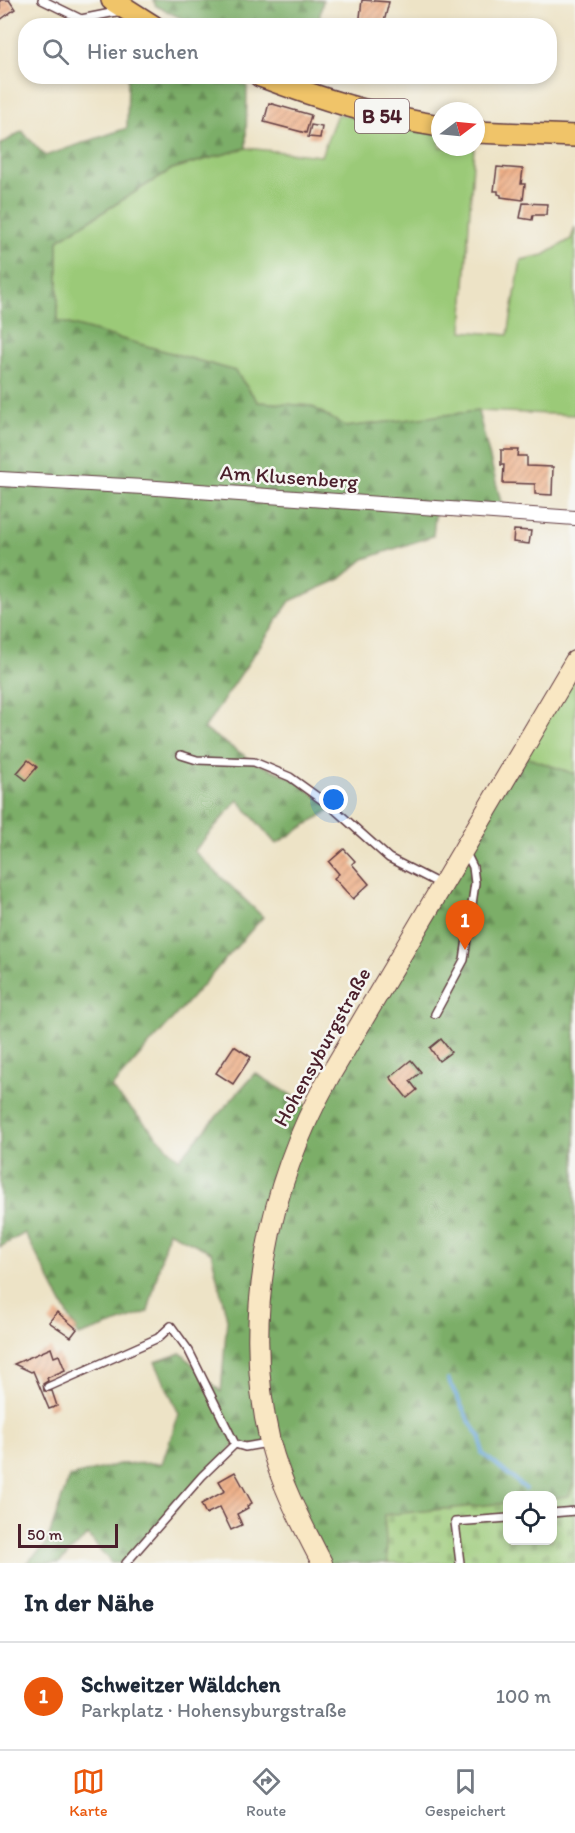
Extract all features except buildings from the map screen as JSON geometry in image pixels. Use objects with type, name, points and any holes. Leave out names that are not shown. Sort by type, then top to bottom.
[{"type":"main road","points":[[120,5],[140,18]]},
{"type":"main road","name":"B 54","points":[[282,84],[325,100],[396,119],[431,125]]},
{"type":"main road","points":[[485,132],[575,136]]},
{"type":"main road","name":"Hohensyburgstraße","points":[[322,1563],[282,1479],[270,1442],[263,1400],[260,1311],[266,1248],[281,1187],[301,1131],[320,1092],[575,661]]},
{"type":"street","name":"Am Klusenberg","points":[[0,479],[575,518]]},
{"type":"lane","points":[[42,0],[79,18]]},
{"type":"lane","points":[[84,18],[120,5]]},
{"type":"lane","points":[[181,755],[197,760],[254,762],[290,777],[333,808],[389,858],[442,885]]},
{"type":"lane","points":[[435,1014],[464,960],[475,883],[473,867],[463,849]]},
{"type":"lane","points":[[48,1387],[143,1346],[158,1338],[171,1326],[189,1351],[235,1444],[245,1448],[270,1442]]},
{"type":"lane","points":[[126,1563],[202,1476],[235,1444]]},
{"type":"lane","points":[[557,1513],[575,1511]]},
{"type":"lane","points":[[460,1563],[455,1522],[503,1518]]},
{"type":"green space","points":[[153,0],[323,0],[319,18],[181,18],[156,6]]},
{"type":"green space","points":[[128,84],[242,84],[247,86],[246,148],[172,169],[58,240],[58,321],[235,371],[258,402],[311,406],[346,427],[478,411],[504,514],[436,507],[433,536],[364,559],[340,579],[290,601],[204,729],[254,762],[290,777],[333,808],[276,844],[238,800],[194,851],[263,917],[111,1088],[179,1159],[255,1073],[312,1108],[519,755],[575,774],[575,1479],[569,1496],[557,1498],[557,1491],[503,1491],[503,1503],[384,1515],[388,1563],[322,1563],[270,1442],[256,1446],[235,1444],[126,1563],[111,1563],[88,1535],[59,1563],[26,1563],[46,1545],[69,1477],[119,1464],[162,1463],[179,1414],[155,1362],[181,1353],[221,1392],[227,1319],[211,1252],[168,1231],[148,1312],[79,1336],[25,1233],[0,1247],[0,145],[22,131],[45,156],[127,128]]},
{"type":"green space","points":[[337,114],[431,131],[431,156],[473,156],[462,331],[508,335],[521,260],[544,255],[571,239],[575,227],[575,415],[478,411],[346,427],[311,406],[258,402],[235,371],[58,321],[58,240],[172,169],[246,148],[321,156]]},
{"type":"green space","points":[[575,661],[575,774],[519,755]]},
{"type":"green space","points":[[575,1479],[575,1563],[388,1563],[384,1515],[503,1503],[503,1545],[557,1545],[557,1498],[569,1496]]},
{"type":"waterway","points":[[448,1379],[468,1419],[481,1438],[482,1453],[526,1489]]},
{"type":"place","name":"Schweitzer Wäldchen","points":[[465,950]]}]
